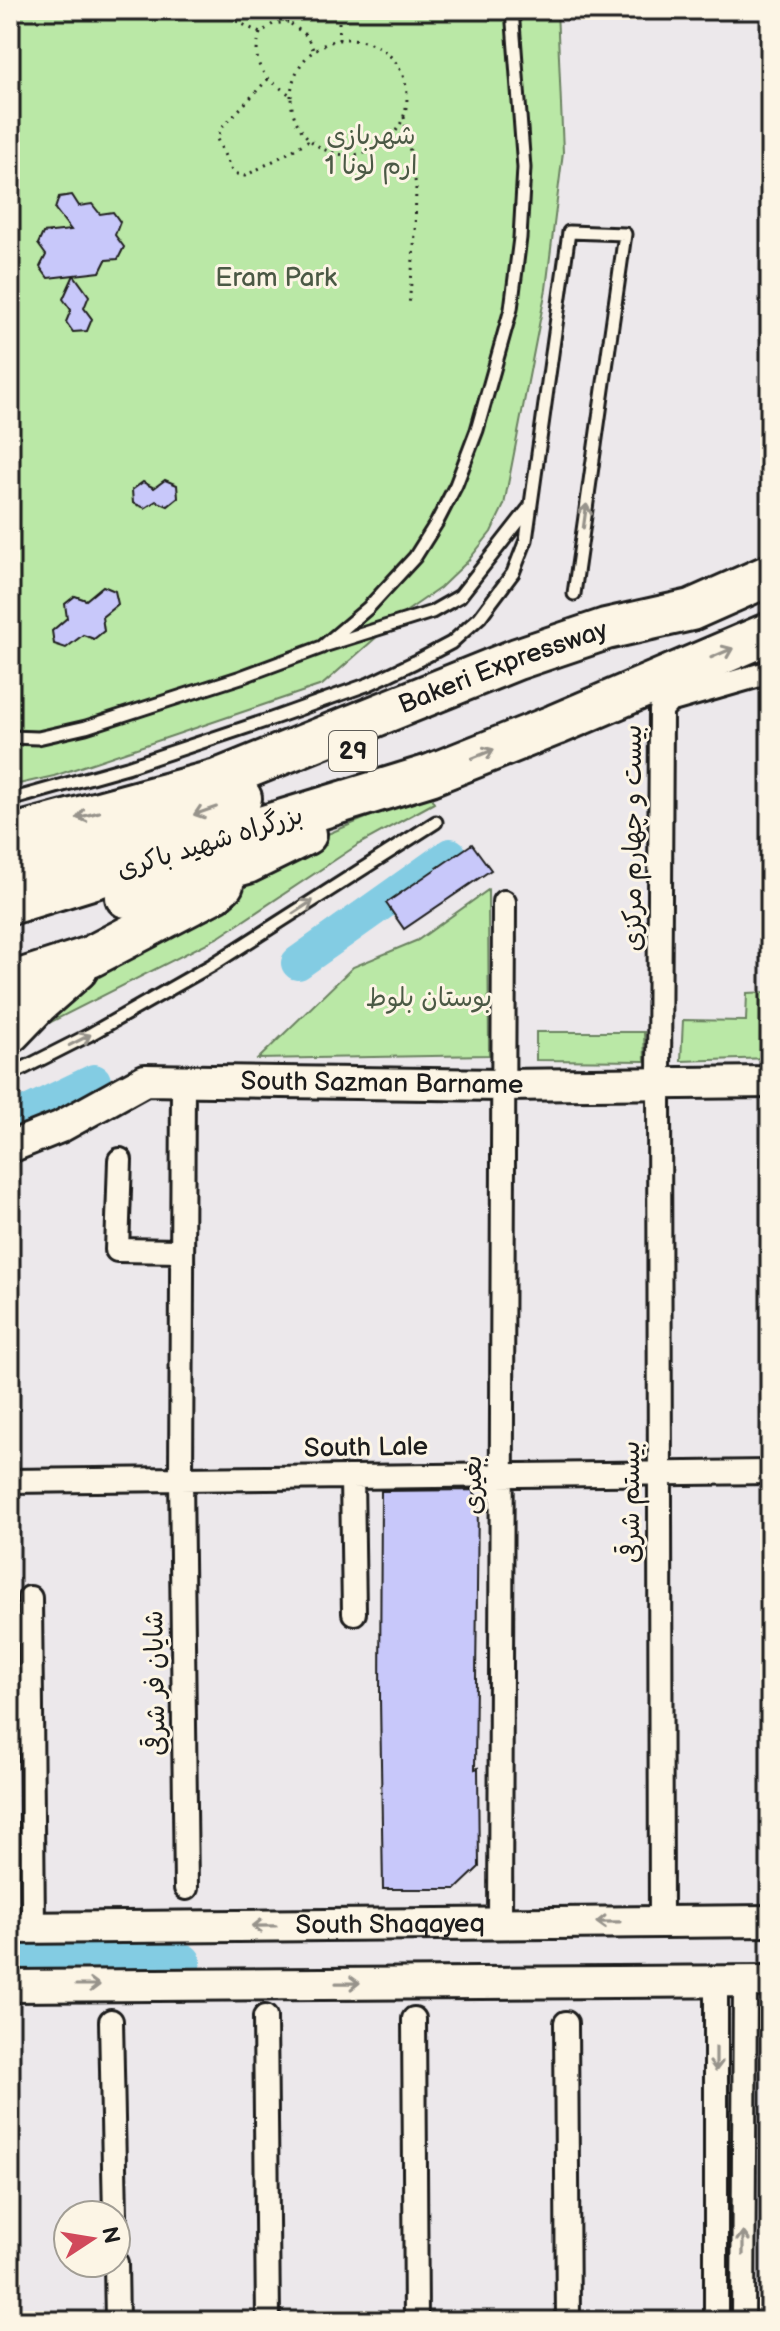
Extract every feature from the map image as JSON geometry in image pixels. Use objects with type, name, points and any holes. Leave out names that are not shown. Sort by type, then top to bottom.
[{"type":"highway","name":"Bakeri Expressway","points":[[10,836],[217,780],[517,659],[606,629],[691,610],[770,575]]},
{"type":"highway","name":"29","points":[[10,877],[228,804],[691,610]]},
{"type":"highway","name":"29","points":[[10,929],[247,863],[410,782],[555,725],[770,633]]},
{"type":"highway","name":"بزرگراه شهید باکری","points":[[10,904],[410,782]]},
{"type":"highway","points":[[10,956],[116,920],[149,903],[247,863]]},
{"type":"highway","points":[[10,983],[90,957],[214,892],[247,863]]},
{"type":"highway","points":[[10,1032],[90,957]]},
{"type":"main road","name":"South Sazman Barname","points":[[10,1147],[60,1127],[145,1080],[502,1085],[770,1082]]},
{"type":"main road","name":"South Shaqayeq","points":[[22,1928],[770,1921]]},
{"type":"main road","points":[[10,1986],[738,1990]]},
{"type":"street","name":"بیست و چهارم مرکزی","points":[[659,1083],[661,710],[669,701],[770,672]]},
{"type":"street","name":"بغیری","points":[[500,1923],[504,902]]},
{"type":"street","name":"شایان فر شرقی","points":[[183,1081],[181,1478],[186,1888]]},
{"type":"street","name":"بیستم شرقی","points":[[659,1083],[661,1922]]},
{"type":"street","points":[[120,1160],[117,1250],[181,1251]]},
{"type":"street","name":"South Lale","points":[[10,1481],[770,1472]]},
{"type":"street","points":[[352,1477],[354,1613]]},
{"type":"street","points":[[22,1928],[30,1598]]},
{"type":"street","points":[[716,2321],[716,2179],[738,1990]]},
{"type":"street","points":[[738,1990],[743,2321]]},
{"type":"street","points":[[265,2017],[268,2321]]},
{"type":"street","points":[[414,2019],[416,2321]]},
{"type":"street","points":[[111,2021],[115,2199]]},
{"type":"street","points":[[566,2023],[568,2321]]},
{"type":"street","points":[[716,2179],[743,2180]]},
{"type":"street","points":[[116,2279],[117,2321]]},
{"type":"lane","points":[[322,647],[368,608],[415,557],[444,510],[477,430],[511,309],[520,238],[524,168],[512,10]]},
{"type":"lane","points":[[10,800],[127,767],[355,689],[451,643],[493,602],[513,573],[526,540],[569,232],[625,234],[574,594]]},
{"type":"lane","points":[[10,737],[38,738],[86,727],[446,606],[460,596],[481,572],[530,508]]},
{"type":"lane","points":[[10,1075],[89,1035],[212,965],[436,822]]},
{"type":"path","points":[[10,15],[45,10]]},
{"type":"path","points":[[215,10],[260,33]]},
{"type":"path","points":[[288,22],[291,10]]},
{"type":"path","points":[[339,10],[339,40]]},
{"type":"path","points":[[291,95],[263,74],[256,60],[260,33],[273,24],[288,22],[306,35],[314,51]]},
{"type":"path","points":[[404,117],[394,134],[378,148],[360,155],[341,155],[324,150],[309,140],[297,125],[291,108],[296,72],[307,56],[321,45],[339,40],[359,40],[378,47],[393,60],[403,77],[407,97],[404,117],[416,186],[409,307]]},
{"type":"path","points":[[268,79],[221,129],[217,139],[233,173],[245,176],[309,140]]},
{"type":"green space","name":"Eram Park","points":[[10,10],[557,10],[563,152],[546,289],[504,505],[491,532],[467,562],[322,685],[54,776],[10,786]]},
{"type":"green space","points":[[428,792],[434,803],[359,844],[219,937],[33,1031],[35,1012],[299,846]]},
{"type":"green space","name":"بوستان بلوط","points":[[488,890],[489,1055],[258,1059],[353,967],[418,940]]},
{"type":"green space","points":[[770,992],[770,1058],[681,1061],[683,1020],[746,1021],[747,993]]},
{"type":"green space","points":[[536,1032],[644,1032],[645,1061],[536,1060]]},
{"type":"building","points":[[72,195],[79,206],[92,204],[100,214],[113,212],[120,222],[115,235],[124,247],[118,259],[106,260],[100,272],[48,278],[40,267],[46,255],[38,244],[43,233],[71,230],[55,209],[59,197]]},
{"type":"building","points":[[74,275],[89,296],[84,308],[92,319],[87,331],[73,332],[66,322],[71,310],[63,299]]},
{"type":"building","points":[[165,480],[177,485],[178,498],[168,506],[156,501],[145,508],[133,503],[132,490],[143,482],[154,488]]},
{"type":"building","points":[[103,586],[115,591],[118,604],[102,617],[104,631],[94,639],[83,635],[66,648],[54,644],[52,631],[67,618],[65,604],[75,596],[86,600]]},
{"type":"building","points":[[472,844],[491,870],[404,929],[386,903]]},
{"type":"building","points":[[473,1490],[478,1500],[475,1769],[478,1768],[479,1867],[456,1889],[383,1889],[381,1491]]},
{"type":"waterway","points":[[298,963],[450,855]]},
{"type":"waterway","points":[[10,1121],[94,1081]]},
{"type":"waterway","points":[[10,1961],[184,1961]]},
{"type":"park label","name":"شهربازی ارم لونا 1","points":[[371,151]]}]
